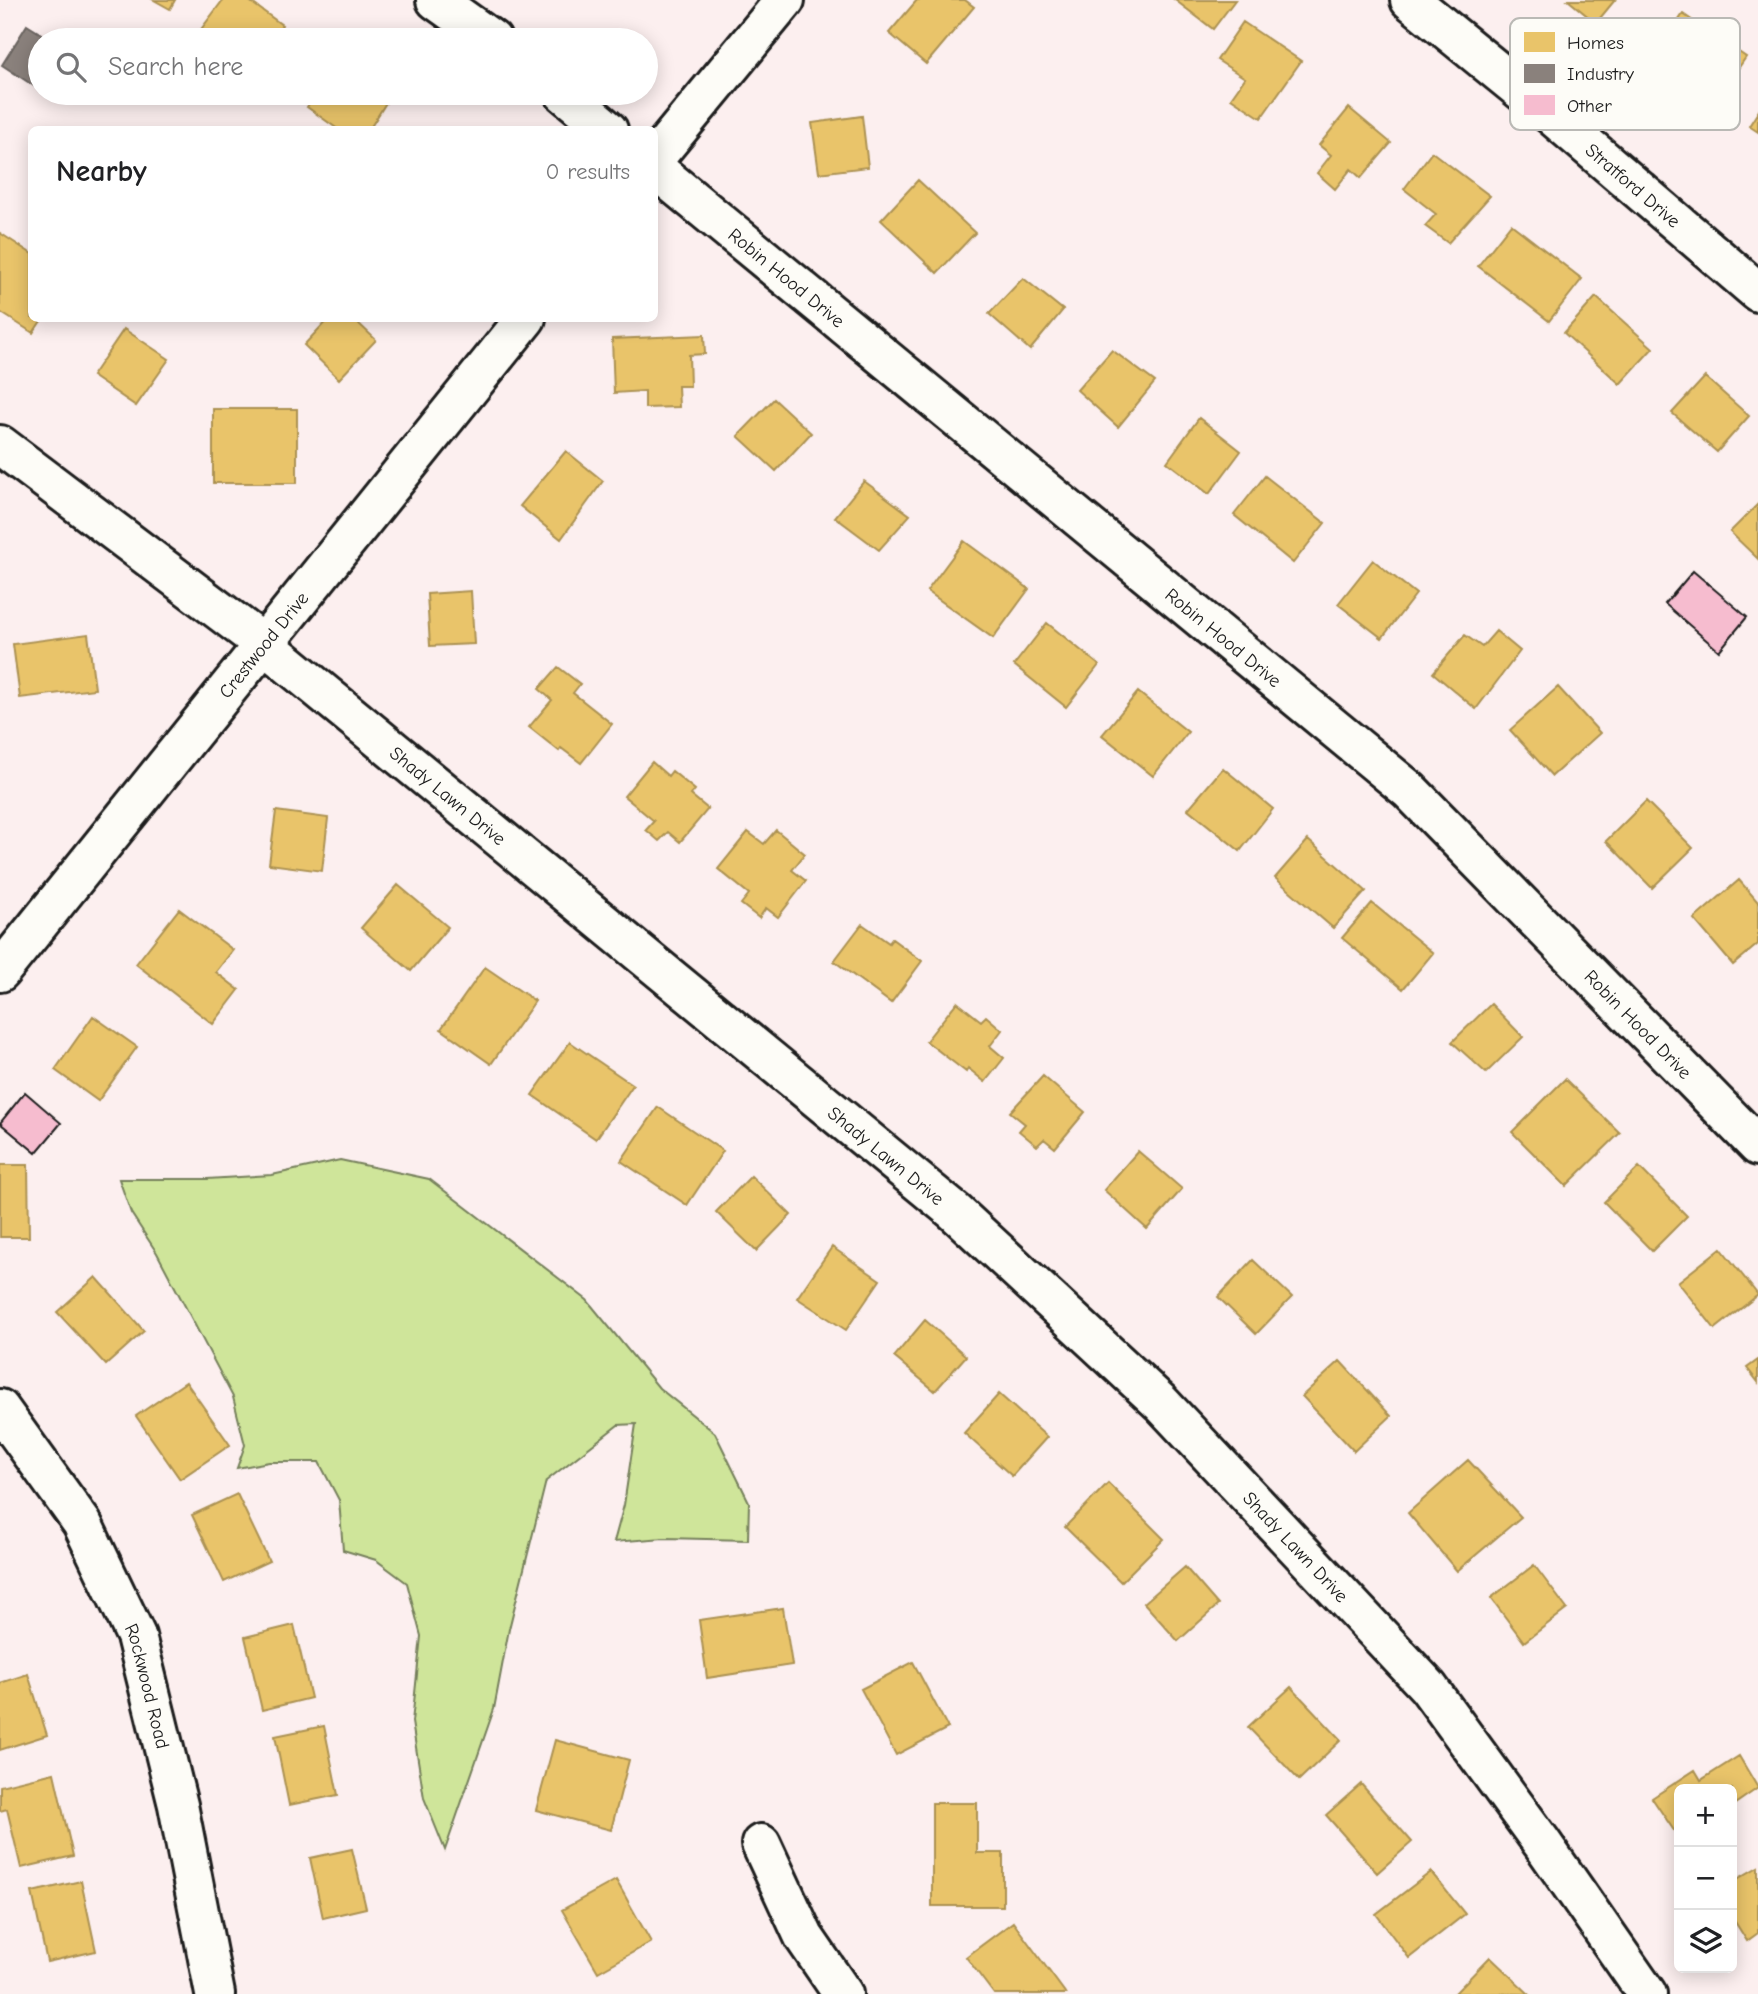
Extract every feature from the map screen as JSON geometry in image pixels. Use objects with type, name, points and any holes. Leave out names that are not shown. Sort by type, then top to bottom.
[{"type":"street","points":[[436,0],[475,28]]},
{"type":"street","points":[[658,154],[785,0]]},
{"type":"street","name":"Stratford Drive","points":[[1410,0],[1510,81]]},
{"type":"street","points":[[578,105],[603,126]]},
{"type":"street","name":"Stratford Drive","points":[[1569,130],[1758,292]]},
{"type":"street","name":"Robin Hood Drive","points":[[658,171],[1409,790],[1758,1146]]},
{"type":"street","name":"Crestwood Drive","points":[[0,972],[523,322]]},
{"type":"street","name":"Shady Lawn Drive","points":[[0,445],[265,645],[954,1211],[1161,1403],[1427,1687],[1542,1843],[1647,1994]]},
{"type":"street","name":"Rockwood Road","points":[[0,1409],[82,1523],[136,1636],[178,1805],[215,1994]]},
{"type":"street","points":[[761,1844],[804,1937],[842,1994]]},
{"type":"green space","points":[[340,1160],[429,1179],[587,1300],[659,1388],[715,1433],[749,1502],[748,1540],[664,1538],[614,1542],[624,1505],[636,1424],[618,1425],[546,1481],[509,1629],[494,1709],[445,1850],[424,1798],[412,1722],[421,1636],[407,1583],[376,1560],[343,1550],[339,1500],[319,1462],[269,1462],[237,1468],[245,1445],[233,1397],[157,1253],[131,1213],[119,1179],[207,1179],[272,1175]]},
{"type":"building: Homes","points":[[154,0],[175,0],[170,9]]},
{"type":"building: Homes","points":[[223,0],[248,0],[282,25],[280,28],[202,28]]},
{"type":"building: Homes","points":[[917,0],[965,0],[974,7],[926,64],[889,33]]},
{"type":"building: Homes","points":[[1175,0],[1235,0],[1213,29]]},
{"type":"building: Homes","points":[[1568,0],[1615,0],[1600,18],[1590,18]]},
{"type":"building: Homes","points":[[1243,22],[1301,61],[1261,118],[1231,98],[1245,78],[1217,60]]},
{"type":"building: Homes","points":[[1740,53],[1746,57],[1740,66]]},
{"type":"building: Homes","points":[[385,105],[371,126],[333,126],[307,107]]},
{"type":"building: Homes","points":[[1349,108],[1391,143],[1361,178],[1351,169],[1335,189],[1317,173],[1331,155],[1319,145]]},
{"type":"building: Homes","points":[[1758,112],[1758,132],[1749,126]]},
{"type":"building: Homes","points":[[862,116],[868,167],[819,173],[812,123]]},
{"type":"building: Homes","points":[[1432,152],[1490,196],[1448,243],[1425,226],[1436,214],[1404,189]]},
{"type":"building: Homes","points":[[918,180],[975,233],[937,273],[881,220]]},
{"type":"building: Homes","points":[[1511,224],[1582,279],[1549,321],[1478,266]]},
{"type":"building: Homes","points":[[0,233],[28,251],[28,322],[40,322],[33,333],[0,312]]},
{"type":"building: Homes","points":[[1023,278],[1063,310],[1030,350],[989,314]]},
{"type":"building: Homes","points":[[1596,297],[1653,348],[1620,384],[1564,333]]},
{"type":"building: Homes","points":[[325,322],[357,322],[376,340],[339,379],[304,345]]},
{"type":"building: Homes","points":[[124,329],[169,359],[136,406],[92,376]]},
{"type":"building: Homes","points":[[704,335],[705,354],[689,355],[690,386],[678,386],[679,407],[645,408],[645,391],[614,393],[612,339]]},
{"type":"building: Homes","points":[[1112,350],[1155,382],[1118,427],[1077,390]]},
{"type":"building: Homes","points":[[1705,377],[1749,416],[1717,452],[1672,413]]},
{"type":"building: Homes","points":[[774,399],[811,433],[776,471],[738,436]]},
{"type":"building: Homes","points":[[213,409],[297,409],[297,483],[213,483]]},
{"type":"building: Homes","points":[[1199,418],[1241,451],[1209,494],[1167,462]]},
{"type":"building: Homes","points":[[566,451],[603,481],[561,539],[520,506]]},
{"type":"building: Homes","points":[[1265,476],[1325,523],[1293,563],[1234,515]]},
{"type":"building: Homes","points":[[864,481],[910,515],[879,550],[835,517]]},
{"type":"building: Homes","points":[[1758,504],[1758,559],[1730,532]]},
{"type":"building: Homes","points":[[964,541],[1029,589],[993,638],[927,591]]},
{"type":"building: Homes","points":[[1373,560],[1416,594],[1382,638],[1338,604]]},
{"type":"building: Homes","points":[[471,591],[474,644],[430,646],[427,594]]},
{"type":"building: Homes","points":[[1047,623],[1099,665],[1066,707],[1014,665]]},
{"type":"building: Homes","points":[[1496,631],[1520,651],[1476,709],[1433,673],[1465,635],[1482,647]]},
{"type":"building: Homes","points":[[88,634],[95,689],[20,698],[13,644]]},
{"type":"building: Homes","points":[[558,667],[580,684],[573,693],[612,724],[581,763],[561,748],[559,751],[529,727],[552,700],[539,689]]},
{"type":"building: Homes","points":[[1558,687],[1600,733],[1552,776],[1510,730]]},
{"type":"building: Homes","points":[[1138,692],[1188,732],[1153,776],[1102,735]]},
{"type":"building: Homes","points":[[652,762],[668,776],[672,771],[695,790],[691,795],[708,809],[680,842],[668,832],[659,841],[646,830],[654,821],[624,796]]},
{"type":"building: Homes","points":[[1223,768],[1273,809],[1240,851],[1188,809]]},
{"type":"building: Homes","points":[[1646,801],[1693,848],[1652,888],[1606,841]]},
{"type":"building: Homes","points":[[276,811],[328,818],[322,871],[269,864]]},
{"type":"building: Homes","points":[[776,830],[805,854],[792,870],[806,881],[778,917],[766,908],[759,918],[741,904],[749,894],[718,869],[748,832],[764,844]]},
{"type":"building: Homes","points":[[1308,840],[1366,891],[1333,928],[1275,878]]},
{"type":"building: Homes","points":[[1739,880],[1758,902],[1758,944],[1733,965],[1694,919]]},
{"type":"building: Homes","points":[[398,885],[448,927],[411,971],[361,928]]},
{"type":"building: Homes","points":[[1372,903],[1433,953],[1403,989],[1342,938]]},
{"type":"building: Homes","points":[[179,909],[233,950],[216,972],[239,990],[213,1024],[136,964]]},
{"type":"building: Homes","points":[[862,924],[889,943],[892,939],[922,961],[891,1003],[834,961]]},
{"type":"building: Homes","points":[[485,967],[535,1001],[491,1064],[441,1029]]},
{"type":"building: Homes","points":[[957,1002],[981,1021],[986,1016],[1002,1030],[990,1046],[1004,1058],[985,1082],[968,1068],[966,1072],[926,1041]]},
{"type":"building: Homes","points":[[1491,1004],[1523,1037],[1486,1073],[1452,1042]]},
{"type":"building: Homes","points":[[93,1016],[137,1047],[98,1101],[55,1070]]},
{"type":"building: Homes","points":[[570,1042],[633,1085],[596,1139],[532,1095]]},
{"type":"building: Homes","points":[[1043,1076],[1085,1112],[1055,1148],[1044,1139],[1037,1146],[1019,1131],[1025,1124],[1010,1112]]},
{"type":"building: Homes","points":[[1565,1079],[1620,1133],[1566,1186],[1512,1132]]},
{"type":"building: Homes","points":[[658,1107],[723,1151],[687,1205],[621,1161]]},
{"type":"building: Homes","points":[[1138,1151],[1182,1189],[1147,1229],[1104,1190]]},
{"type":"building: Homes","points":[[0,1165],[28,1165],[29,1237],[0,1237]]},
{"type":"building: Homes","points":[[1639,1167],[1687,1216],[1652,1251],[1604,1202]]},
{"type":"building: Homes","points":[[751,1176],[791,1215],[756,1251],[716,1212]]},
{"type":"building: Homes","points":[[832,1247],[880,1280],[846,1330],[797,1298]]},
{"type":"building: Homes","points":[[1721,1248],[1758,1295],[1715,1329],[1678,1282]]},
{"type":"building: Homes","points":[[1253,1260],[1292,1297],[1256,1334],[1218,1297]]},
{"type":"building: Homes","points":[[96,1277],[144,1331],[106,1365],[57,1312]]},
{"type":"building: Homes","points":[[925,1320],[966,1356],[935,1391],[894,1357]]},
{"type":"building: Homes","points":[[1758,1360],[1758,1382],[1747,1368]]},
{"type":"building: Homes","points":[[1340,1361],[1391,1416],[1354,1451],[1302,1396]]},
{"type":"building: Homes","points":[[186,1382],[230,1445],[180,1479],[136,1416]]},
{"type":"building: Homes","points":[[999,1394],[1047,1437],[1012,1476],[964,1433]]},
{"type":"building: Homes","points":[[1468,1460],[1521,1517],[1457,1571],[1408,1513]]},
{"type":"building: Homes","points":[[1108,1483],[1164,1539],[1121,1582],[1065,1527]]},
{"type":"building: Homes","points":[[237,1494],[269,1561],[224,1582],[192,1515]]},
{"type":"building: Homes","points":[[1534,1565],[1567,1609],[1524,1642],[1491,1598]]},
{"type":"building: Homes","points":[[1185,1567],[1218,1605],[1178,1641],[1144,1603]]},
{"type":"building: Homes","points":[[783,1608],[792,1665],[707,1678],[699,1620]]},
{"type":"building: Homes","points":[[294,1625],[311,1698],[262,1710],[245,1637]]},
{"type":"building: Homes","points":[[913,1662],[948,1728],[896,1755],[861,1689]]},
{"type":"building: Homes","points":[[28,1674],[47,1735],[0,1750],[0,1683]]},
{"type":"building: Homes","points":[[1291,1687],[1341,1740],[1299,1780],[1248,1727]]},
{"type":"building: Homes","points":[[324,1726],[338,1795],[289,1805],[275,1736]]},
{"type":"building: Homes","points":[[555,1740],[629,1760],[611,1830],[536,1810]]},
{"type":"building: Homes","points":[[1739,1756],[1758,1788],[1737,1803],[1737,1784],[1674,1784],[1674,1831],[1652,1798],[1695,1770],[1701,1780]]},
{"type":"building: Homes","points":[[54,1773],[73,1856],[21,1868],[7,1809],[0,1811],[0,1786]]},
{"type":"building: Homes","points":[[1361,1784],[1412,1842],[1377,1873],[1326,1815]]},
{"type":"building: Homes","points":[[932,1803],[977,1803],[977,1853],[1003,1853],[1003,1906],[932,1906]]},
{"type":"building: Homes","points":[[352,1849],[366,1908],[323,1918],[310,1858]]},
{"type":"building: Homes","points":[[1758,1867],[1758,1933],[1747,1941],[1737,1925],[1737,1879]]},
{"type":"building: Homes","points":[[1431,1872],[1465,1914],[1409,1958],[1376,1914]]},
{"type":"building: Homes","points":[[616,1880],[651,1942],[598,1972],[562,1910]]},
{"type":"building: Homes","points":[[81,1881],[96,1951],[47,1962],[32,1892]]},
{"type":"building: Homes","points":[[1013,1922],[1066,1994],[994,1994],[966,1957]]},
{"type":"building: Homes","points":[[1490,1957],[1529,1994],[1455,1993]]},
{"type":"building: Industry","points":[[27,25],[32,28],[28,28],[28,82],[2,65]]},
{"type":"building: Other","points":[[1693,571],[1747,617],[1719,651],[1665,604]]},
{"type":"building: Other","points":[[25,1092],[61,1123],[36,1153],[0,1123]]}]
